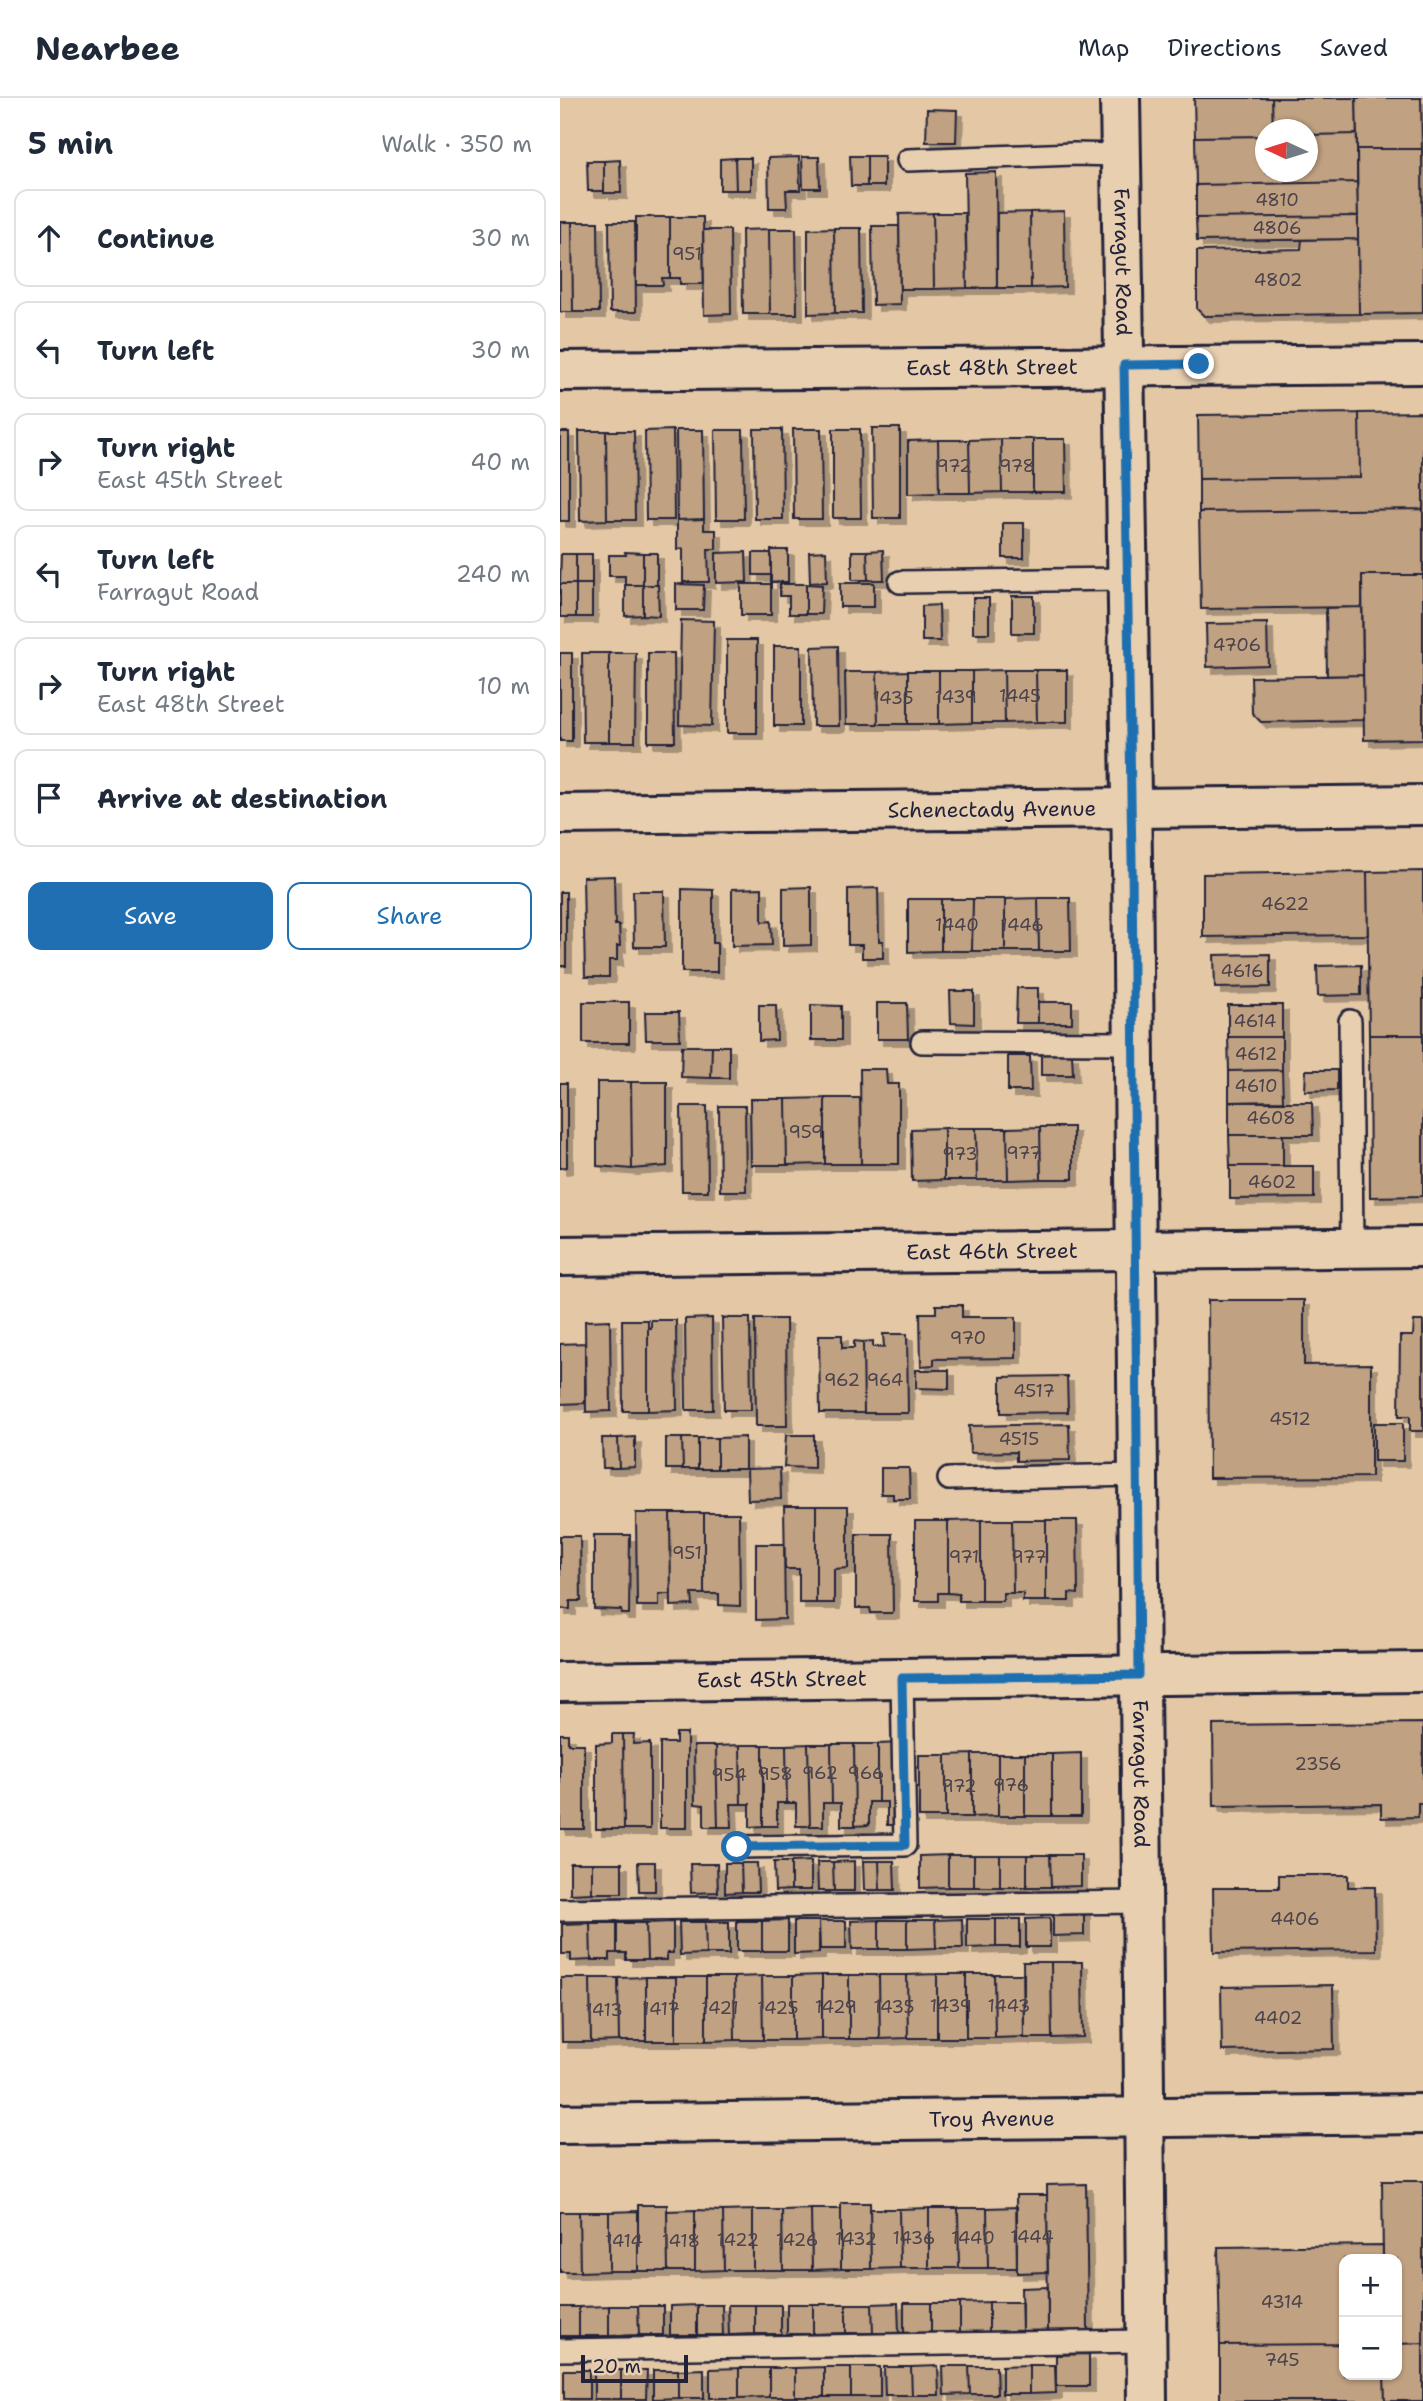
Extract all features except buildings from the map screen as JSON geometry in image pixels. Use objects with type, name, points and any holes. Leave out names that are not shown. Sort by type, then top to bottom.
[{"type":"street","name":"Farragut Road","points":[[1120,98],[1136,1251],[1147,2401]]},
{"type":"street","name":"East 48th Street","points":[[560,371],[1423,364]]},
{"type":"street","name":"Schenectady Avenue","points":[[560,814],[1423,805]]},
{"type":"street","name":"East 46th Street","points":[[560,1256],[1423,1247]]},
{"type":"street","name":"East 45th Street","points":[[560,1682],[1423,1672]]},
{"type":"street","name":"Troy Avenue","points":[[560,2124],[1423,2114]]},
{"type":"lane","points":[[908,160],[1121,155]]},
{"type":"lane","points":[[900,582],[1126,579]]},
{"type":"lane","points":[[1350,1021],[1352,1248]]},
{"type":"lane","points":[[922,1042],[1133,1043]]},
{"type":"lane","points":[[949,1479],[1137,1475]]},
{"type":"lane","points":[[737,1847],[905,1845],[902,1678]]},
{"type":"lane","points":[[560,1910],[1142,1902]]},
{"type":"lane","points":[[560,2350],[1146,2341]]},
{"type":"route","points":[[737,1847],[905,1845],[902,1678],[1139,1675],[1132,860],[1124,365],[1199,364]]}]
